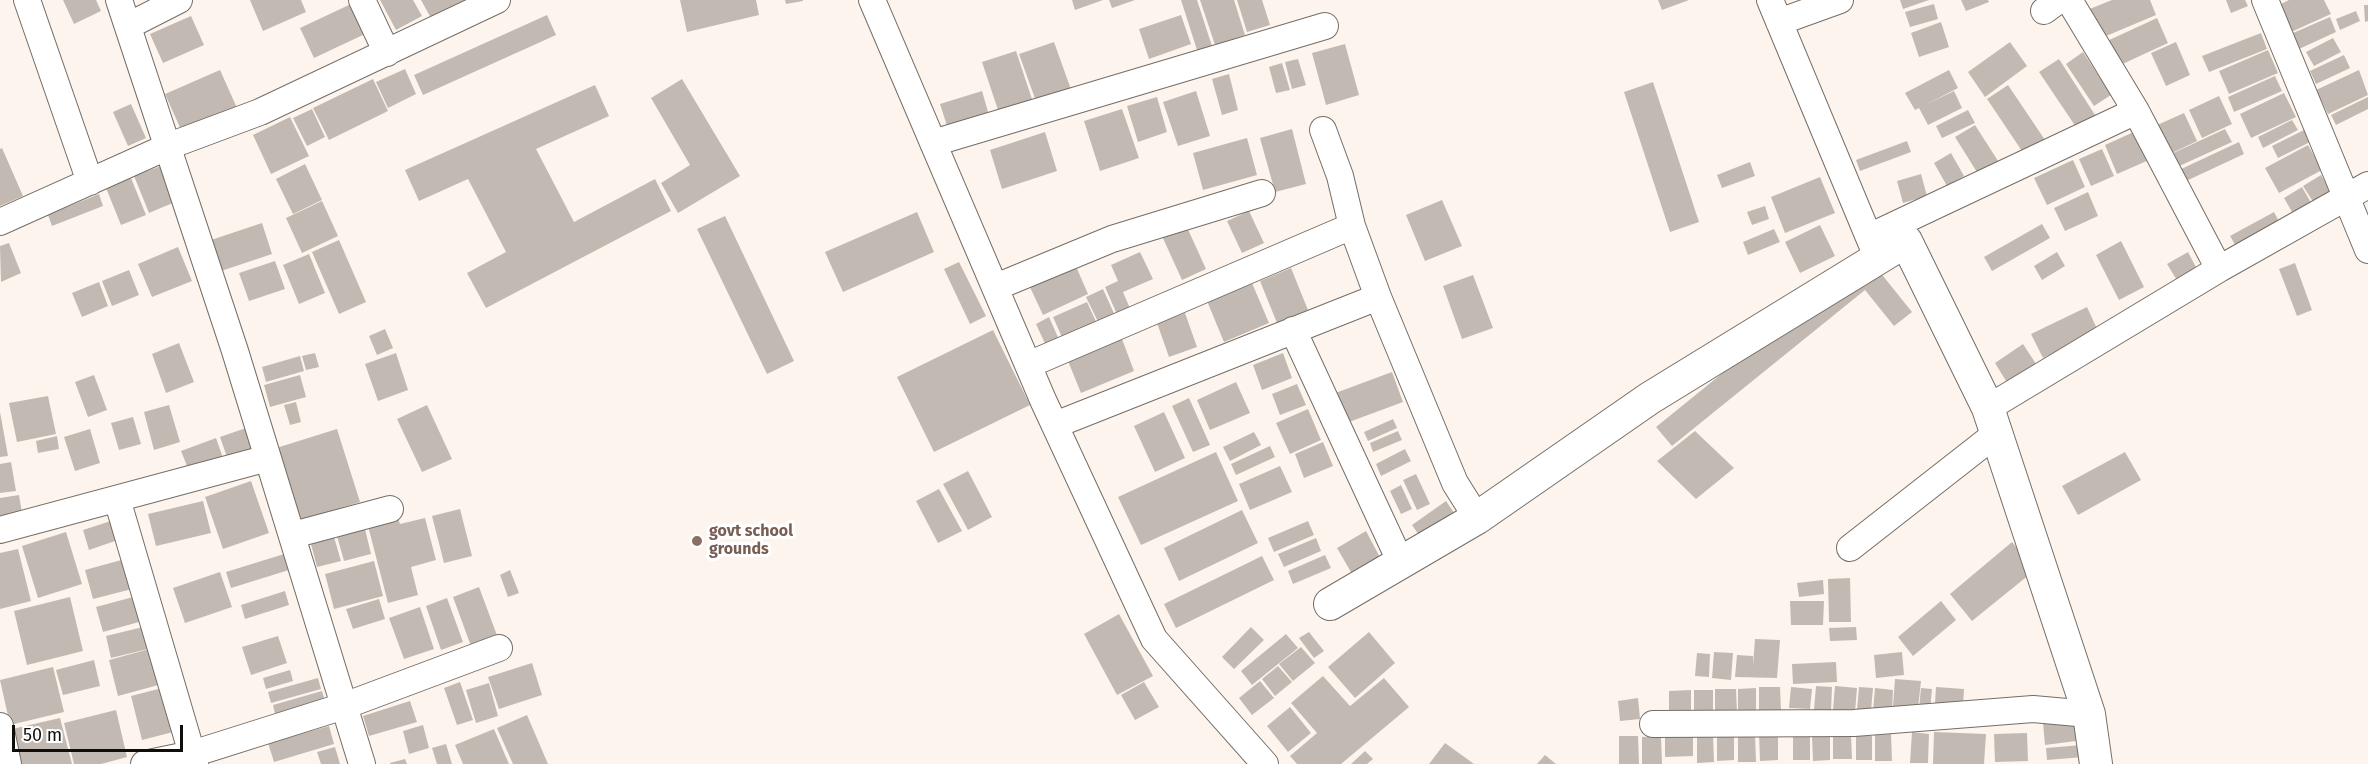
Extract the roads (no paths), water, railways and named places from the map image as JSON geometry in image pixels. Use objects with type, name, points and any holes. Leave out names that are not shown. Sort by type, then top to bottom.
[{"type":"street","points":[[27,0],[90,182]]},
{"type":"street","points":[[119,0],[169,146],[293,535],[362,764]]},
{"type":"street","points":[[128,26],[178,0]]},
{"type":"street","points":[[363,0],[387,53]]},
{"type":"street","points":[[0,222],[169,146],[260,112],[497,0]]},
{"type":"street","points":[[872,0],[1054,425],[1154,639],[1265,764]]},
{"type":"street","points":[[1840,0],[1775,11],[1874,247]]},
{"type":"street","points":[[2069,0],[2136,111],[2219,269]]},
{"type":"street","points":[[2265,0],[2358,191],[2368,250]]},
{"type":"street","points":[[933,142],[1325,26]]},
{"type":"street","points":[[1330,604],[1477,518],[1874,247],[2136,111]]},
{"type":"street","points":[[1323,130],[1340,176],[1352,226],[1377,297],[1455,483],[1477,518]]},
{"type":"street","points":[[1850,548],[1993,420],[2219,269],[2358,191]]},
{"type":"street","points":[[996,287],[1112,239],[1262,193]]},
{"type":"street","points":[[1028,365],[1352,226]]},
{"type":"street","points":[[1874,247],[1906,241],[1993,420],[2089,714],[2096,764]]},
{"type":"street","points":[[1054,425],[1377,297]]},
{"type":"street","points":[[1293,330],[1401,563]]},
{"type":"street","points":[[0,530],[268,458]]},
{"type":"street","points":[[117,499],[194,759]]},
{"type":"street","points":[[293,535],[390,509]]},
{"type":"street","points":[[144,764],[194,759],[499,648]]},
{"type":"street","points":[[1653,724],[1854,723],[2033,709],[2089,714]]},
{"type":"street","points":[[0,726],[8,764]]},
{"type":"place","name":"govt school grounds","points":[[697,541]]}]
